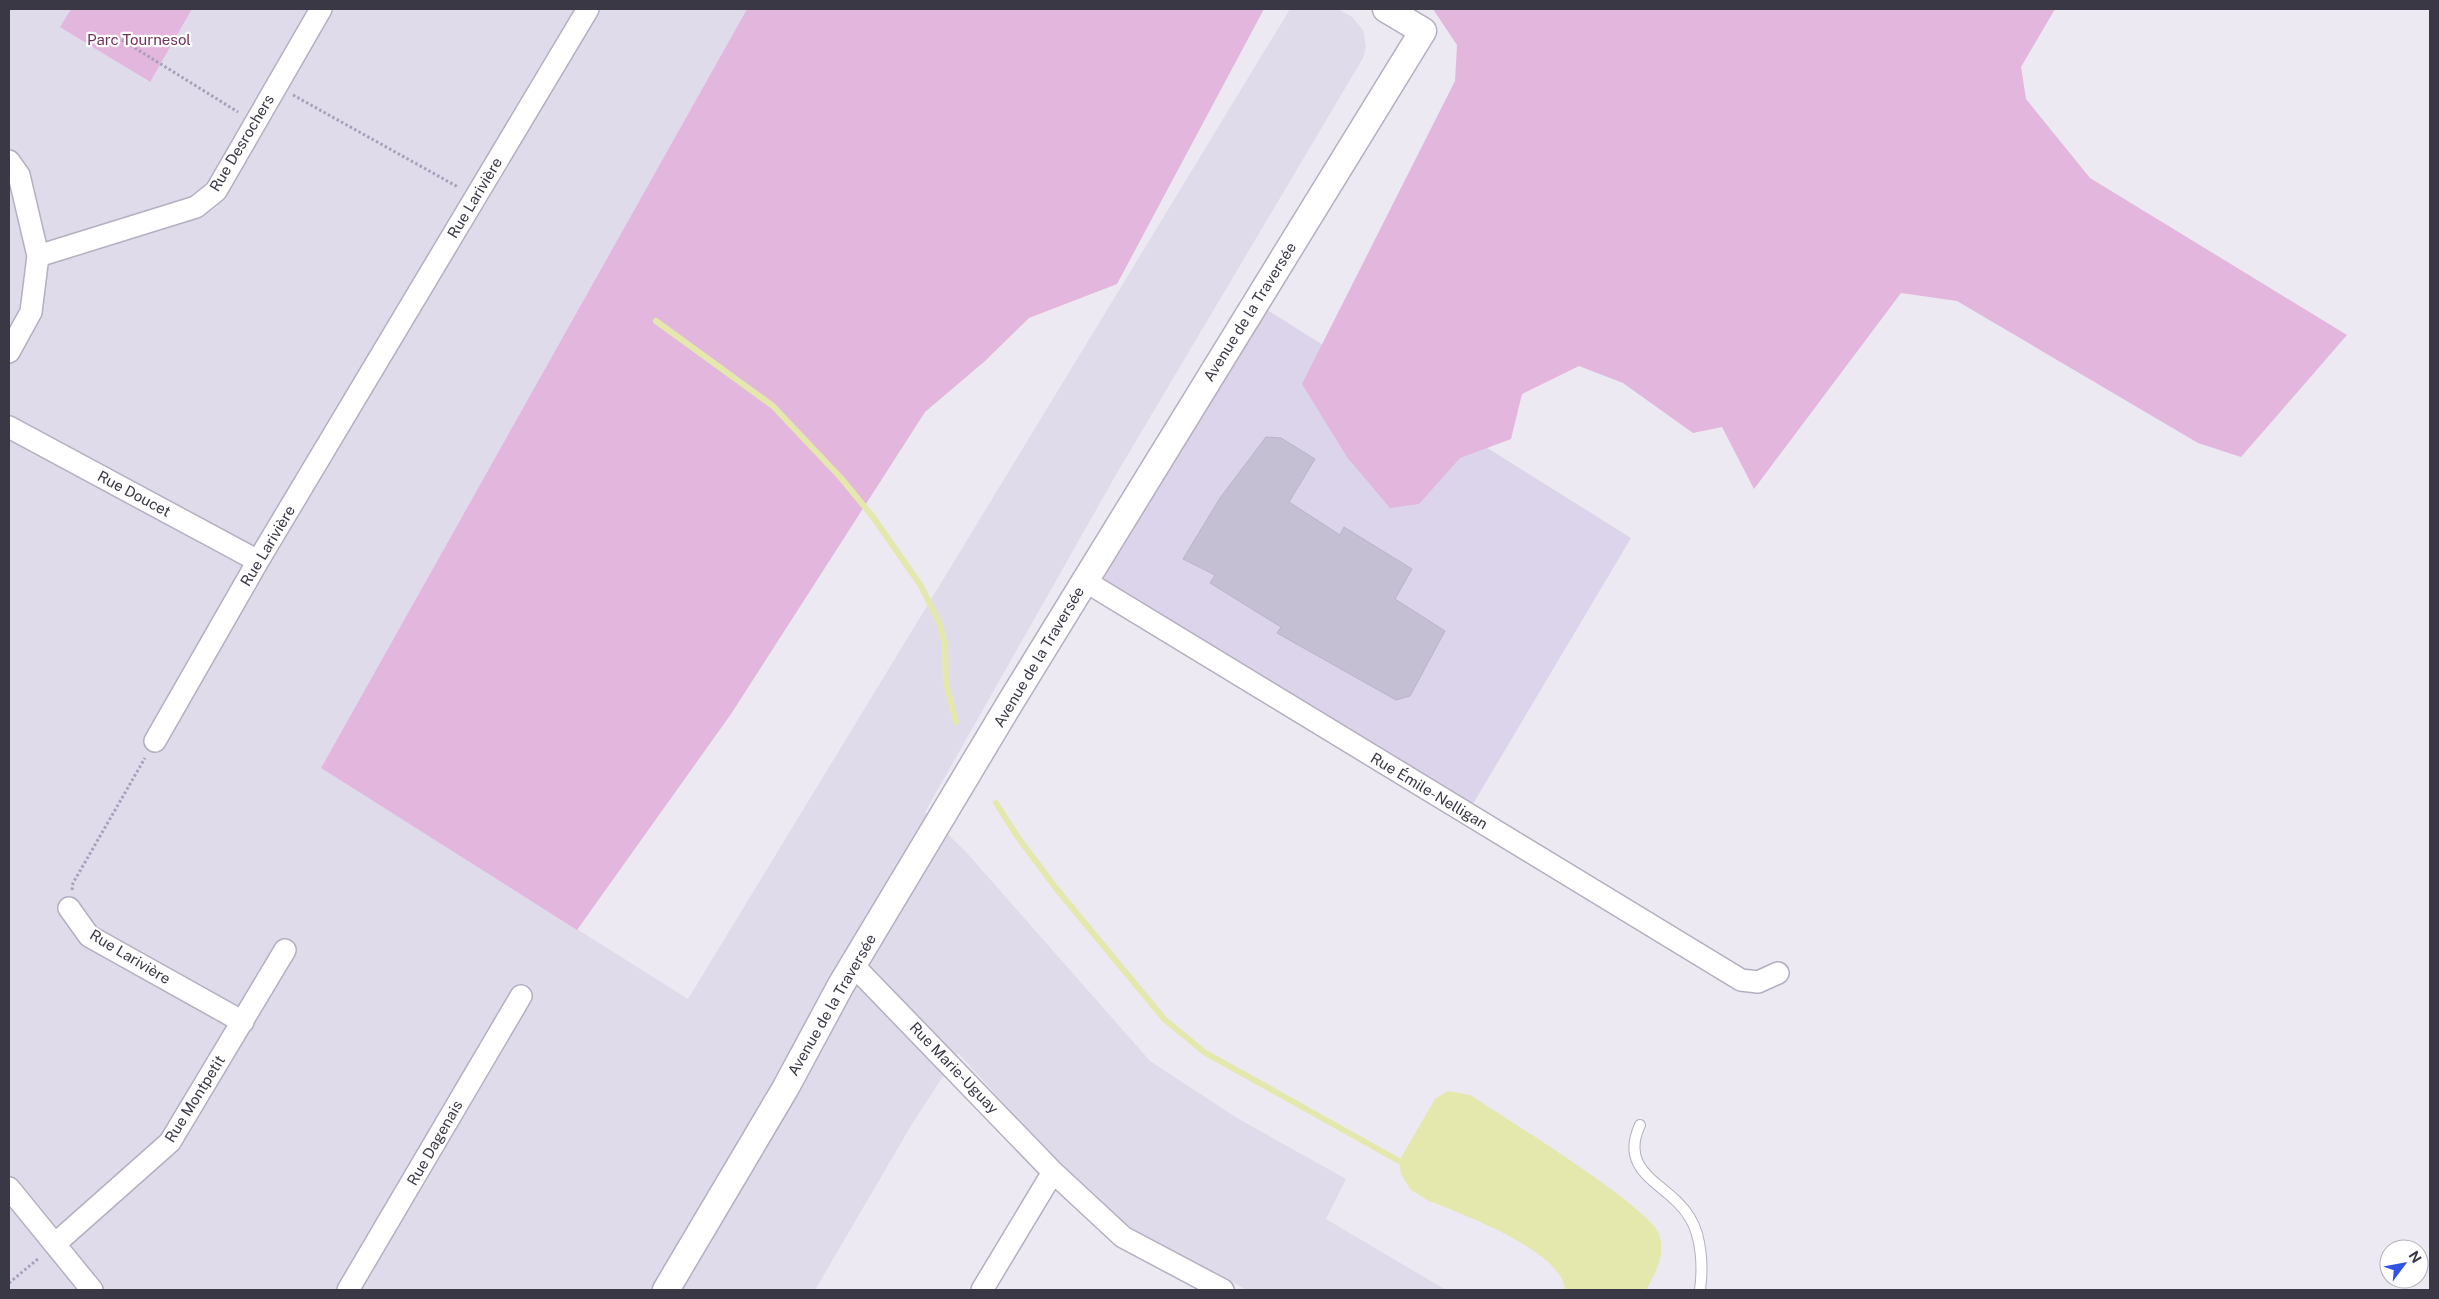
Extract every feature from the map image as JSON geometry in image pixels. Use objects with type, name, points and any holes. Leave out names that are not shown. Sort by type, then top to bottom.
[{"type":"street","name":"Rue Desrochers","points":[[38,256],[196,207],[216,191],[321,9]]},
{"type":"street","name":"Rue Larivière","points":[[155,741],[258,561],[588,9]]},
{"type":"street","name":"Avenue de la Traversée","points":[[666,1290],[785,1089],[853,965],[1423,31],[1386,9]]},
{"type":"street","points":[[9,161],[19,175],[38,256],[30,312],[9,352]]},
{"type":"street","name":"Rue Doucet","points":[[9,427],[258,561]]},
{"type":"street","name":"Rue Émile-Nelligan","points":[[1085,582],[1741,980],[1758,982],[1778,972]]},
{"type":"street","name":"Rue Larivière","points":[[69,908],[89,936],[243,1022]]},
{"type":"street","name":"Rue Montpetit","points":[[55,1244],[170,1142],[243,1022],[284,950]]},
{"type":"street","name":"Rue Marie-Uguay","points":[[853,965],[1053,1172],[1122,1237],[1223,1290]]},
{"type":"street","name":"Rue Dagenais","points":[[348,1290],[521,996]]},
{"type":"street","points":[[982,1290],[1053,1172]]},
{"type":"street","points":[[9,1188],[92,1290]]},
{"type":"lane","points":[[1640,1124],[1634,1137],[1633,1148],[1637,1161],[1653,1182],[1683,1206],[1692,1219],[1697,1234],[1700,1258],[1700,1290]]},
{"type":"path","points":[[122,40],[255,123]]},
{"type":"path","points":[[277,86],[476,197]]},
{"type":"path","points":[[69,908],[73,883],[155,741]]},
{"type":"path","points":[[9,1283],[55,1244]]},
{"type":"shaded area","points":[[9,9],[71,9],[61,26],[149,82],[192,9],[747,9],[321,768],[688,999],[1290,9],[1338,9],[1352,17],[1363,30],[1366,46],[1363,58],[1117,473],[925,812],[967,853],[1150,1061],[1237,1118],[1346,1179],[1326,1219],[1446,1290],[1247,1290],[1124,1224],[1042,1145],[958,1053],[912,1124],[815,1290],[9,1290]]},
{"type":"shaded area","points":[[1256,303],[1631,538],[1467,814],[1085,581]]},
{"type":"shaded area","points":[[1448,1091],[1470,1095],[1512,1122],[1604,1184],[1650,1221],[1659,1234],[1661,1256],[1646,1290],[1565,1290],[1560,1275],[1547,1261],[1529,1248],[1508,1235],[1427,1200],[1410,1189],[1401,1174],[1399,1161],[1435,1099]]},
{"type":"green space","name":"Parc Tournesol","points":[[71,9],[192,9],[150,82],[60,27]]},
{"type":"green space","points":[[747,9],[1264,9],[1117,284],[1029,318],[985,361],[925,412],[731,714],[577,930],[321,768]]},
{"type":"green space","points":[[1433,9],[2055,9],[2021,67],[2026,99],[2090,178],[2347,335],[2241,457],[2198,443],[1957,301],[1901,293],[1754,489],[1722,427],[1693,433],[1623,383],[1579,366],[1522,394],[1511,439],[1460,458],[1419,504],[1390,508],[1347,457],[1302,384],[1455,81],[1457,45]]},
{"type":"building","points":[[1266,437],[1281,438],[1315,459],[1289,502],[1340,535],[1344,527],[1412,569],[1395,599],[1445,631],[1410,696],[1396,700],[1277,633],[1281,627],[1210,583],[1215,575],[1183,559],[1220,498]]},
{"type":"waterway","points":[[656,321],[773,406],[841,478],[873,517],[921,586],[939,622],[945,645],[946,683],[956,722]]},
{"type":"waterway","points":[[996,803],[1017,836],[1055,887],[1164,1019],[1204,1052],[1399,1161]]}]
